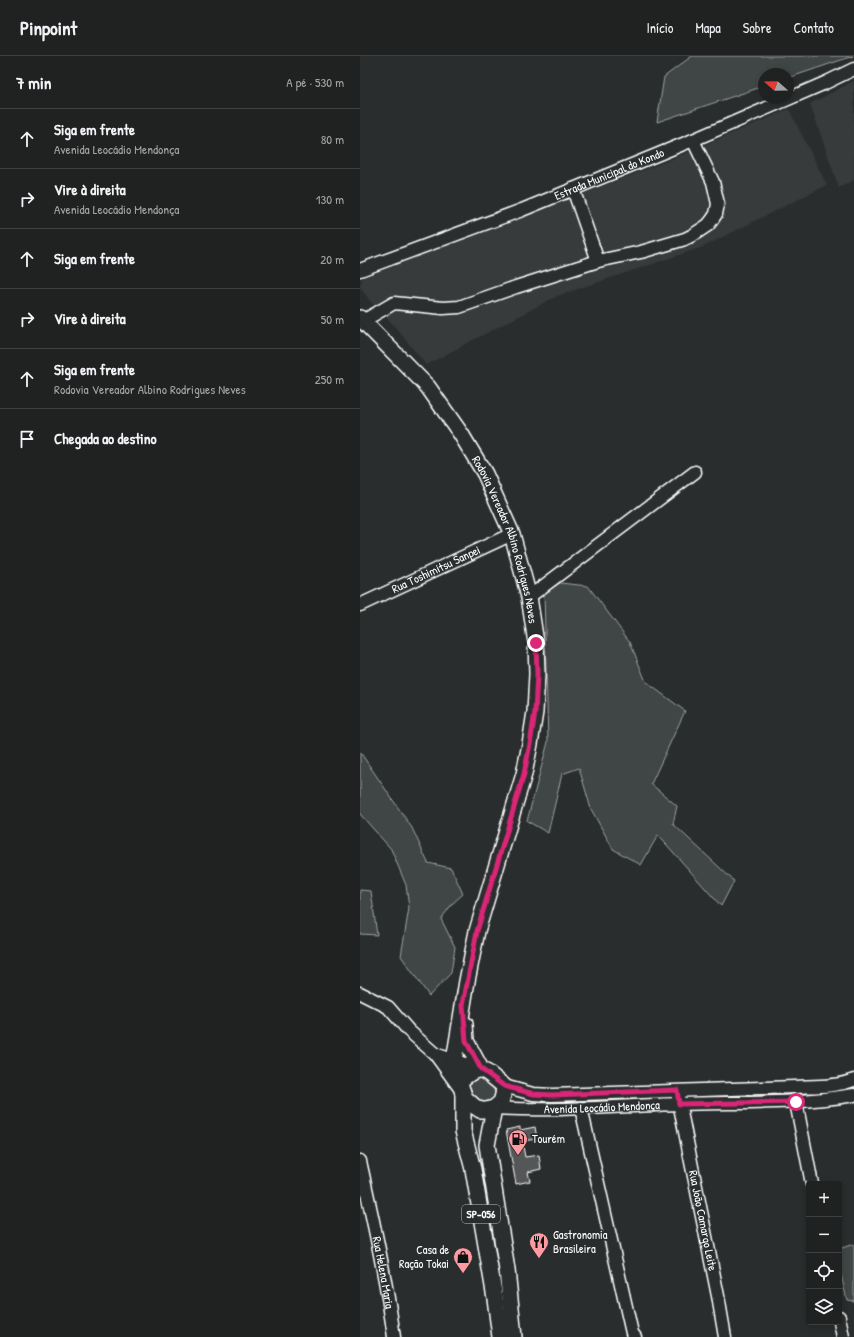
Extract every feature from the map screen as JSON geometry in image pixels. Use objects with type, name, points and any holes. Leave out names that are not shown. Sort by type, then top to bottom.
[{"type":"main road","name":"Rodovia Vereador Albino Rodrigues Neves","points":[[362,319],[428,386],[462,434],[485,474],[512,534],[529,597],[536,643],[537,674],[535,712],[530,744],[524,774],[477,931],[454,1061],[461,1086],[463,1131],[475,1184],[495,1298],[500,1337]]},
{"type":"main road","points":[[463,1005],[466,1041],[481,1070],[504,1086],[501,1102],[494,1108],[487,1110],[480,1110],[464,1097],[461,1086],[471,1072],[476,1069],[481,1070]]},
{"type":"main road","points":[[494,1108],[487,1145],[507,1270],[514,1337]]},
{"type":"street","name":"Estrada Municipal do Kondo","points":[[360,270],[522,210],[693,140],[854,69]]},
{"type":"street","points":[[362,319],[394,303],[442,308],[459,307],[598,261],[641,252],[685,239],[705,227],[716,214],[718,207],[713,182],[693,140]]},
{"type":"street","points":[[573,189],[598,261]]},
{"type":"street","points":[[529,597],[696,472]]},
{"type":"street","name":"Rua Toshimitsu Sanpei","points":[[360,605],[512,534]]},
{"type":"street","points":[[360,993],[388,1007],[409,1031],[435,1054],[461,1086]]},
{"type":"street","points":[[435,1054],[481,1070]]},
{"type":"street","name":"Avenida Leocádio Mendonça","points":[[504,1086],[534,1094],[552,1095],[852,1085]]},
{"type":"street","name":"Rua João Camargo Leite","points":[[677,1090],[716,1288],[724,1337]]},
{"type":"street","name":"Avenida Leocádio Mendonça","points":[[494,1108],[522,1110],[679,1104],[796,1102],[830,1100],[854,1095]]},
{"type":"street","points":[[796,1102],[811,1181]]},
{"type":"street","points":[[582,1108],[632,1333],[635,1337]]},
{"type":"street","name":"Rua Helena Maria","points":[[360,1161],[382,1263],[394,1337]]},
{"type":"street","points":[[841,1325],[843,1337]]},
{"type":"shaded area","points":[[692,56],[853,56],[794,76],[794,68],[758,68],[758,88],[657,122],[664,77]]},
{"type":"shaded area","points":[[854,81],[854,180],[839,188],[810,104]]},
{"type":"shaded area","points":[[789,109],[827,185],[703,247],[557,296],[426,365],[392,323],[370,301],[360,287],[362,278],[660,164]]},
{"type":"shaded area","points":[[560,583],[588,586],[630,642],[646,682],[685,711],[651,784],[677,806],[673,824],[734,881],[721,906],[658,835],[641,865],[613,849],[591,809],[579,768],[562,774],[548,833],[527,821],[548,742],[544,593]]},
{"type":"shaded area","points":[[360,752],[412,828],[428,863],[451,868],[463,894],[452,904],[441,919],[455,947],[451,973],[429,996],[401,956],[409,908],[406,885],[391,849],[360,814]]},
{"type":"shaded area","points":[[360,890],[371,891],[377,935],[360,934]]},
{"type":"shaded area","points":[[474,1076],[489,1082],[495,1093],[496,1097],[488,1105],[474,1099],[469,1092],[469,1084]]},
{"type":"shaded area","points":[[854,1244],[854,1301],[847,1300],[842,1279],[842,1248]]},
{"type":"building","name":"Tourém","points":[[520,1127],[520,1130],[535,1127],[537,1139],[522,1141],[525,1157],[539,1155],[541,1169],[528,1172],[530,1181],[516,1184],[506,1130]]},
{"type":"place","name":"Tourém","points":[[518,1156]]},
{"type":"place","name":"Gastronomia Brasileira","points":[[539,1259]]},
{"type":"place","name":"Casa de Ração Tokai","points":[[463,1274]]},
{"type":"route","points":[[536,643],[537,674],[535,712],[524,774],[477,931],[463,1005],[466,1041],[481,1069],[504,1086],[534,1094],[552,1095],[677,1090],[679,1104],[796,1102]]}]
